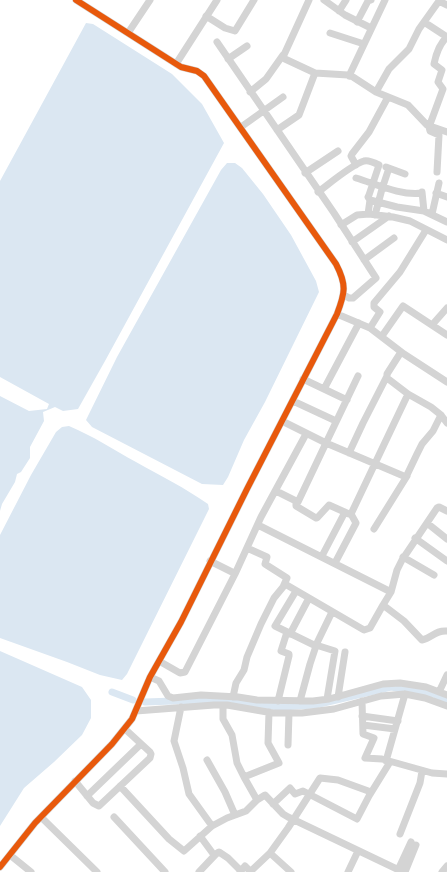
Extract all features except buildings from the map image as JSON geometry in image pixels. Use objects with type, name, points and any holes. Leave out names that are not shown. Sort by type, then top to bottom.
[{"type":"street","points":[[0,867],[41,817],[126,729],[136,711],[150,677],[181,622],[210,561],[337,314],[344,295],[342,277],[336,264],[204,76],[197,71],[185,68],[175,63],[128,33],[86,3],[76,0]]},
{"type":"street","points":[[128,33],[150,0]]},
{"type":"street","points":[[175,63],[217,0]]},
{"type":"street","points":[[206,16],[225,28],[235,31],[254,0]]},
{"type":"street","points":[[250,92],[267,77],[283,55],[309,0]]},
{"type":"street","points":[[324,0],[357,22],[371,28]]},
{"type":"street","points":[[339,11],[346,0]]},
{"type":"street","points":[[357,22],[368,1],[371,0]]},
{"type":"street","points":[[349,76],[385,0]]},
{"type":"street","points":[[376,92],[389,69],[409,49],[424,22],[439,0],[447,5]]},
{"type":"street","points":[[424,22],[447,37],[436,52],[434,64],[442,70],[438,82],[445,88],[443,89],[429,127]]},
{"type":"street","points":[[330,33],[364,44]]},
{"type":"street","points":[[217,42],[376,278],[353,298],[349,298],[344,295]]},
{"type":"street","points":[[228,59],[247,46]]},
{"type":"street","points":[[283,55],[283,58],[315,73],[349,76],[376,92],[410,106],[429,127],[430,131],[439,134],[437,172]]},
{"type":"street","points":[[277,130],[299,115],[315,73]]},
{"type":"street","points":[[356,165],[351,156],[369,132],[388,97]]},
{"type":"street","points":[[241,127],[283,98]]},
{"type":"street","points":[[429,127],[447,132]]},
{"type":"street","points":[[305,172],[338,151]]},
{"type":"street","points":[[318,192],[356,165],[365,161],[379,165],[368,197],[370,200],[371,215]]},
{"type":"street","points":[[382,166],[405,174]]},
{"type":"street","points":[[371,215],[378,202],[389,168]]},
{"type":"street","points":[[356,178],[393,190],[413,194],[422,193],[424,211]]},
{"type":"street","points":[[432,214],[439,183]]},
{"type":"street","points":[[436,193],[447,197]]},
{"type":"street","points":[[370,200],[397,207],[424,211],[447,222]]},
{"type":"street","points":[[341,225],[354,216],[389,216],[406,220],[447,239]]},
{"type":"street","points":[[352,242],[389,216]]},
{"type":"street","points":[[370,328],[380,312],[374,307],[374,303],[400,272],[426,230]]},
{"type":"street","points":[[364,260],[394,238]]},
{"type":"street","points":[[382,336],[403,306],[447,335]]},
{"type":"street","points":[[432,325],[447,308]]},
{"type":"street","points":[[337,314],[370,328],[401,352],[447,382]]},
{"type":"street","points":[[324,389],[359,323]]},
{"type":"street","points":[[349,453],[363,422],[401,352]]},
{"type":"street","points":[[296,502],[299,500],[358,376]]},
{"type":"street","points":[[374,529],[407,476],[422,444],[445,418],[424,402],[408,394],[387,378],[387,376]]},
{"type":"street","points":[[303,379],[346,400]]},
{"type":"street","points":[[322,556],[375,464],[408,394]]},
{"type":"street","points":[[293,401],[336,421]]},
{"type":"street","points":[[282,421],[326,443],[404,477],[407,476]]},
{"type":"street","points":[[159,661],[180,673],[185,672],[248,548],[261,517],[306,434]]},
{"type":"street","points":[[276,491],[296,502],[296,506],[317,518],[329,505],[348,513],[356,523],[335,563]]},
{"type":"street","points":[[284,584],[364,630],[370,628],[391,592],[397,570],[415,538],[437,508],[439,507],[447,511]]},
{"type":"street","points":[[426,523],[447,539]]},
{"type":"street","points":[[258,525],[391,592]]},
{"type":"street","points":[[415,538],[447,561]]},
{"type":"street","points":[[232,697],[261,624],[274,598],[287,577],[264,564],[267,557],[248,548]]},
{"type":"street","points":[[403,557],[434,575]]},
{"type":"street","points":[[210,561],[232,572]]},
{"type":"street","points":[[296,591],[275,625],[288,633],[335,651],[327,699]]},
{"type":"street","points":[[278,701],[290,656],[289,654],[281,651],[288,633],[309,598]]},
{"type":"street","points":[[383,605],[404,621],[422,640],[426,639],[435,632],[441,630],[447,631]]},
{"type":"street","points":[[300,701],[316,645],[332,612]]},
{"type":"street","points":[[338,697],[345,652]]},
{"type":"street","points":[[150,677],[159,681],[170,698],[201,695],[257,700],[300,701],[327,699],[383,684],[400,683],[421,685],[447,695]]},
{"type":"street","points":[[439,692],[446,679]]},
{"type":"street","points":[[136,711],[223,705],[269,712],[302,713],[334,709],[387,695],[405,694],[425,698],[447,706]]},
{"type":"street","points":[[273,804],[290,788],[295,794],[303,792],[357,819],[388,761],[405,694]]},
{"type":"street","points":[[362,701],[363,735],[373,737],[374,739],[366,758],[388,761],[422,771],[447,774]]},
{"type":"street","points":[[223,705],[224,721],[232,735],[237,763],[257,800]]},
{"type":"street","points":[[181,707],[174,741],[183,768],[189,794],[212,826]]},
{"type":"street","points":[[244,777],[279,763],[268,743],[269,712]]},
{"type":"street","points":[[288,745],[289,713]]},
{"type":"street","points":[[362,716],[398,721]]},
{"type":"street","points":[[363,726],[396,729]]},
{"type":"street","points":[[75,781],[93,803],[99,806],[151,756],[150,752],[126,729]]},
{"type":"street","points":[[87,796],[141,744]]},
{"type":"street","points":[[207,760],[225,792],[235,815]]},
{"type":"street","points":[[400,834],[420,783],[422,771]]},
{"type":"street","points":[[199,872],[217,853],[222,853],[240,871],[245,866],[250,871],[252,870],[270,853],[320,778],[338,780],[371,792]]},
{"type":"street","points":[[120,786],[182,851],[184,851],[212,826],[227,818],[246,811],[257,800],[265,795],[282,814],[358,852],[402,871],[414,843]]},
{"type":"street","points":[[41,817],[97,872]]},
{"type":"street","points":[[114,817],[165,872]]},
{"type":"street","points":[[200,836],[214,855]]},
{"type":"street","points":[[348,872],[358,852]]},
{"type":"street","points":[[270,853],[291,872]]},
{"type":"street","points":[[10,855],[29,871]]},
{"type":"street","points":[[442,872],[447,866]]},
{"type":"shaded area","points":[[86,23],[93,24],[172,74],[202,104],[224,143],[78,409],[63,411],[55,407],[43,412],[44,421],[30,447],[30,458],[21,472],[17,474],[15,482],[2,504],[0,511],[0,396],[29,411],[47,409],[49,404],[0,377],[0,181]]},
{"type":"shaded area","points":[[227,163],[235,163],[242,168],[263,194],[291,235],[316,281],[319,292],[265,402],[244,440],[223,485],[202,484],[92,427],[86,420],[117,357],[221,170]]},
{"type":"shaded area","points":[[69,426],[173,482],[208,504],[209,509],[127,674],[122,680],[100,675],[0,638],[0,535],[31,475],[56,432],[62,427]]},
{"type":"shaded area","points":[[0,651],[82,687],[91,700],[91,718],[82,735],[24,788],[0,826]]},
{"type":"waterway","points":[[145,702],[231,700],[281,707],[315,705],[391,687],[434,694],[447,701]]},
{"type":"waterway","points":[[112,692],[133,700]]},
{"type":"cycle path","points":[[0,867],[35,823],[112,744],[132,719],[150,677],[181,622],[247,489],[337,314],[344,289],[340,271],[336,264],[204,76],[197,71],[181,67],[76,0]]}]
